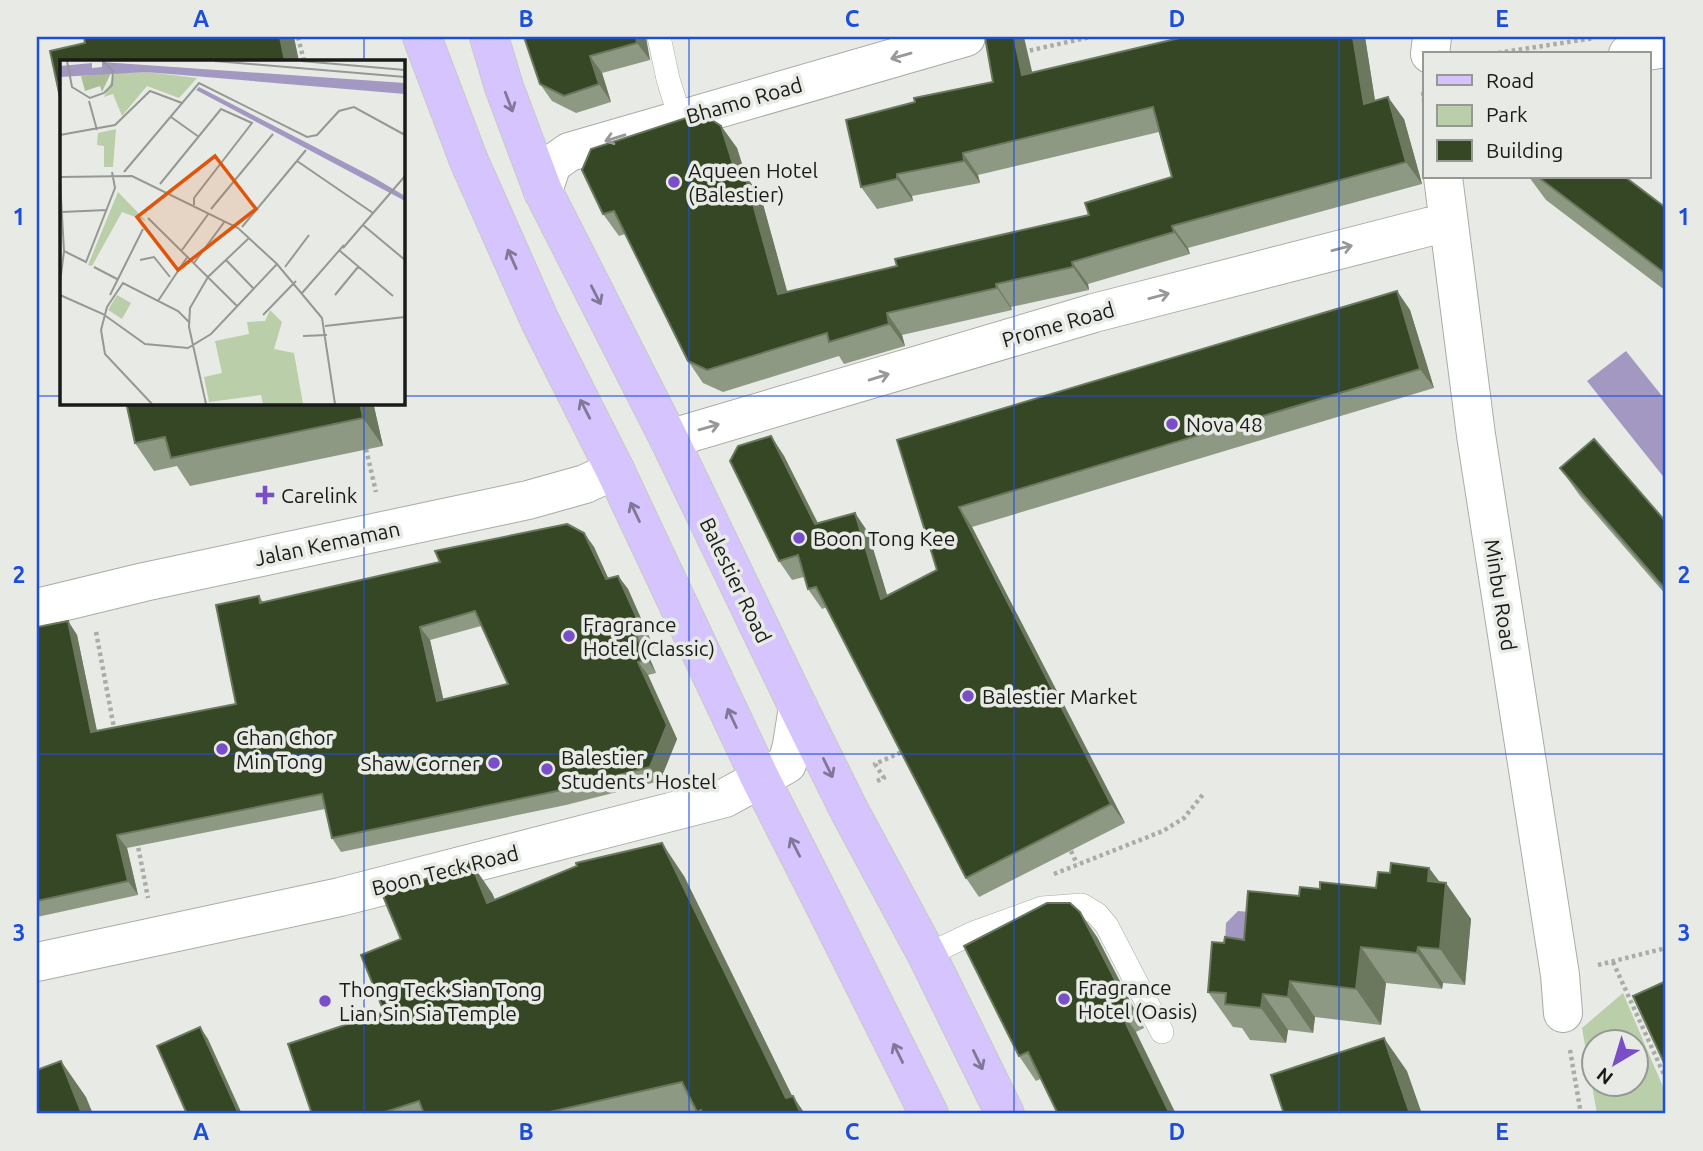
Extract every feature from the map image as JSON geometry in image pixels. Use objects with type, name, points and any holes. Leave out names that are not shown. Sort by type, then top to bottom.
[{"type":"main road","points":[[422,37],[474,174],[540,321],[615,470],[761,780],[929,1114]]},
{"type":"main road","name":"Balestier Road","points":[[489,37],[504,88],[543,191],[669,439],[849,810],[927,955],[1005,1114]]},
{"type":"street","name":"Bhamo Road","points":[[543,191],[551,164],[569,152],[966,37]]},
{"type":"street","points":[[1641,52],[1666,48]]},
{"type":"street","name":"Minbu Road","points":[[1443,178],[1478,448],[1560,975],[1563,1013]]},
{"type":"street","name":"Prome Road","points":[[669,439],[1094,313],[1449,223]]},
{"type":"street","name":"Jalan Kemaman","points":[[37,608],[144,582],[528,500],[585,484],[615,470]]},
{"type":"street","name":"Boon Teck Road","points":[[37,962],[340,897],[725,798],[787,764],[793,744],[798,707]]},
{"type":"lane","points":[[659,37],[680,118]]},
{"type":"lane","points":[[927,955],[973,933],[1042,908],[1082,905],[1097,914],[1107,926],[1162,1032]]},
{"type":"path","points":[[298,37],[304,60]]},
{"type":"path","points":[[1504,52],[1605,37]]},
{"type":"path","points":[[366,449],[377,499]]},
{"type":"path","points":[[89,596],[117,742]]},
{"type":"path","points":[[884,778],[875,764],[904,751]]},
{"type":"path","points":[[1046,877],[1163,831],[1184,818],[1203,793]]},
{"type":"path","points":[[135,833],[156,936]]},
{"type":"path","points":[[1070,850],[1077,864]]},
{"type":"path","points":[[1666,948],[1612,962],[1666,1079]]},
{"type":"path","points":[[1563,1013],[1581,1114]]},
{"type":"green space","points":[[1623,993],[1638,1028],[1582,1028]]},
{"type":"green space","points":[[1650,1056],[1666,1094],[1666,1114],[1597,1114],[1594,1098],[1650,1098]]},
{"type":"shaded area","points":[[1626,351],[1666,401],[1666,480],[1587,381]]},
{"type":"shaded area","points":[[1238,911],[1262,913],[1256,962],[1225,944],[1226,923]]},
{"type":"building","points":[[84,37],[280,37],[285,60],[60,60],[60,97],[50,51],[85,43]]},
{"type":"building","points":[[524,37],[636,37],[637,43],[590,56],[599,84],[564,96],[540,84]]},
{"type":"building","points":[[985,37],[1014,37],[1022,75],[1184,37],[1353,37],[1364,104],[1388,97],[1406,162],[1172,226],[1174,232],[1072,262],[1073,267],[996,284],[997,288],[887,313],[889,324],[829,342],[827,333],[707,370],[688,361],[614,211],[603,214],[582,170],[591,149],[701,113],[721,126],[737,177],[745,175],[778,294],[897,266],[895,259],[1089,215],[1085,203],[1172,177],[1153,107],[963,153],[964,161],[897,174],[897,179],[861,187],[846,120],[915,102],[914,98],[993,82]]},
{"type":"building","points":[[1539,178],[1626,178],[1666,208],[1666,274]]},
{"type":"building","points":[[1397,291],[1420,369],[959,507],[1111,804],[966,878],[816,587],[808,589],[798,555],[779,561],[730,461],[738,446],[771,436],[815,524],[855,513],[881,599],[937,570],[897,440]]},
{"type":"building","points":[[126,404],[360,404],[363,418],[171,458],[165,437],[135,443]]},
{"type":"building","points":[[1594,439],[1666,522],[1666,590],[1560,468]]},
{"type":"building","points":[[567,524],[584,533],[606,579],[618,576],[644,634],[636,636],[647,659],[638,662],[667,725],[650,767],[557,791],[332,838],[322,794],[117,835],[128,881],[37,901],[37,627],[68,621],[91,732],[236,704],[216,605],[259,596],[260,603],[440,562],[435,551]],"holes":[[[475,611],[508,684],[437,701],[420,627]]]},
{"type":"building","points":[[662,843],[786,1098],[793,1096],[801,1114],[703,1114],[701,1110],[697,1112],[682,1082],[541,1114],[424,1114],[419,1101],[379,1114],[312,1114],[288,1044],[384,1012],[361,955],[401,939],[383,896],[470,861],[487,903],[577,866],[576,863]]},
{"type":"building","points":[[1391,863],[1429,868],[1428,881],[1446,883],[1440,949],[1418,947],[1417,953],[1361,947],[1356,989],[1290,981],[1288,997],[1263,994],[1261,1008],[1225,1004],[1226,993],[1208,992],[1212,942],[1224,943],[1225,937],[1244,940],[1248,891],[1299,896],[1300,887],[1320,889],[1320,882],[1376,888],[1378,872],[1390,873]]},
{"type":"building","points":[[1047,903],[1070,903],[1080,912],[1127,1003],[1118,1007],[1170,1114],[1058,1114],[1028,1052],[1019,1056],[964,946]]},
{"type":"building","points":[[1666,981],[1666,1067],[1650,1028],[1633,996]]},
{"type":"building","points":[[200,1027],[239,1114],[187,1114],[157,1046]]},
{"type":"building","points":[[1384,1038],[1410,1114],[1284,1114],[1271,1075]]},
{"type":"building","points":[[61,1061],[82,1114],[37,1114],[37,1070]]},
{"type":"place","name":"Aqueen Hotel (Balestier)","points":[[674,182]]},
{"type":"place","name":"Nova 48","points":[[1172,424]]},
{"type":"place","name":"Carelink","points":[[265,495]]},
{"type":"place","name":"Boon Tong Kee","points":[[799,538]]},
{"type":"place","name":"Fragrance Hotel (Classic)","points":[[569,636]]},
{"type":"place","name":"Balestier Market","points":[[968,696]]},
{"type":"place","name":"Chan Chor Min Tong","points":[[222,749]]},
{"type":"place","name":"Shaw Corner","points":[[494,763]]},
{"type":"place","name":"Balestier Students' Hostel","points":[[547,769]]},
{"type":"place","name":"Fragrance Hotel (Oasis)","points":[[1064,999]]},
{"type":"place","name":"Thong Teck Sian Tong Lian Sin Sia Temple","points":[[325,1001]]}]
